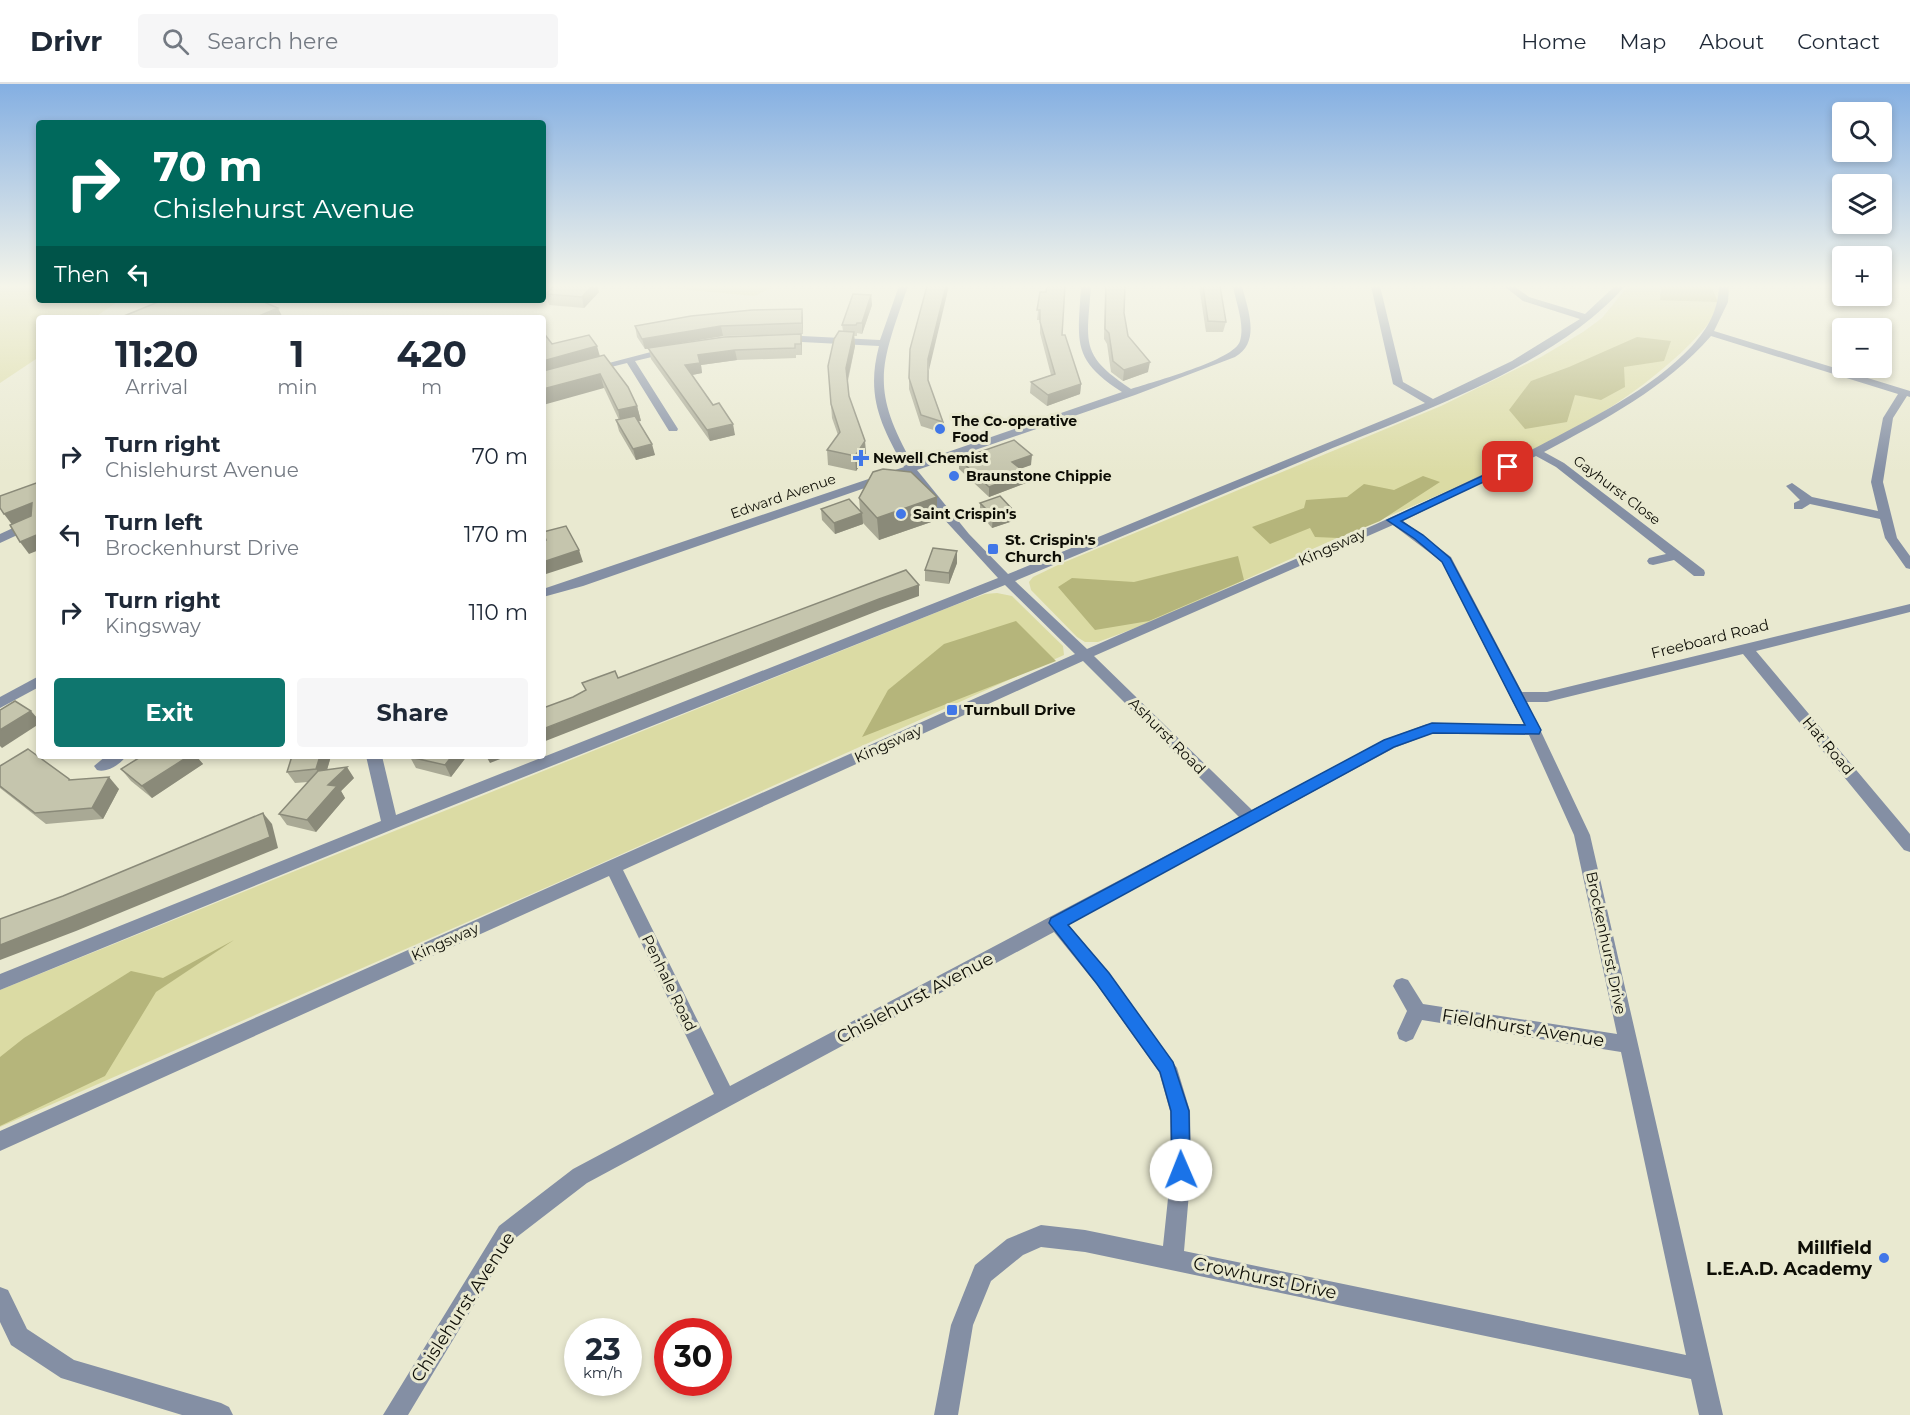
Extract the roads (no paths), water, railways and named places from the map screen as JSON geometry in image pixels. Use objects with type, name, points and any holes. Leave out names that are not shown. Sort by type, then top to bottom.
[{"type":"street","points":[[579,372],[676,348]]},
{"type":"street","points":[[884,348],[878,379],[879,401],[890,431],[911,468],[934,500],[1006,578],[1084,654]]},
{"type":"street","points":[[1085,348],[1085,354],[1092,366],[1106,378],[1131,393]]},
{"type":"street","name":"Edward Avenue","points":[[546,592],[1131,393],[1216,363],[1240,348]]},
{"type":"street","points":[[1390,348],[1398,384],[1433,403]]},
{"type":"street","points":[[0,982],[1006,578],[1433,403],[1516,363],[1539,348]]},
{"type":"street","name":"Kingsway","points":[[0,1141],[1084,654],[1393,520],[1538,453],[1641,392],[1680,363],[1693,348]]},
{"type":"street","points":[[1761,348],[1907,393],[1888,418],[1881,445],[1876,482],[1891,538],[1910,565]]},
{"type":"street","points":[[629,359],[673,429]]},
{"type":"street","name":"Gayhurst Close","points":[[1538,453],[1560,465],[1699,573]]},
{"type":"street","points":[[1792,486],[1803,503],[1884,516]]},
{"type":"street","name":"Brockenhurst Drive","points":[[1393,520],[1419,537],[1446,560],[1534,730],[1582,835],[1711,1415]]},
{"type":"street","points":[[0,540],[36,522]]},
{"type":"street","points":[[1653,561],[1677,555]]},
{"type":"street","name":"Freeboard Road","points":[[1516,698],[1548,697],[1910,608]]},
{"type":"street","name":"Hat Road","points":[[1745,647],[1910,845]]},
{"type":"street","name":"Ashurst Road","points":[[1084,654],[1250,818]]},
{"type":"street","points":[[0,703],[36,683]]},
{"type":"street","name":"Chislehurst Avenue","points":[[395,1415],[506,1233],[580,1176],[1389,744],[1432,728],[1534,730]]},
{"type":"street","points":[[102,766],[113,759]]},
{"type":"street","points":[[375,759],[390,824]]},
{"type":"street","name":"Penhale Road","points":[[613,867],[726,1098]]},
{"type":"street","points":[[1057,923],[1103,978],[1167,1068],[1180,1111],[1181,1170],[1172,1259]]},
{"type":"street","points":[[1402,986],[1417,1011],[1406,1033]]},
{"type":"street","name":"Fieldhurst Avenue","points":[[1417,1011],[1629,1044]]},
{"type":"street","name":"Crowhurst Drive","points":[[946,1415],[962,1325],[983,1273],[1015,1246],[1041,1236],[1084,1241],[1700,1369]]},
{"type":"street","points":[[0,1298],[19,1337],[69,1370],[221,1415]]},
{"type":"place","name":"The Co-operative Food","points":[[940,429]]},
{"type":"place","name":"Newell Chemist","points":[[861,458]]},
{"type":"place","name":"Braunstone Chippie","points":[[954,476]]},
{"type":"place","name":"Saint Crispin's","points":[[901,514]]},
{"type":"place","name":"St. Crispin's Church","points":[[993,549]]},
{"type":"place","name":"Turnbull Drive","points":[[952,710]]},
{"type":"place","name":"Millfield L.E.A.D. Academy","points":[[1884,1258]]}]
